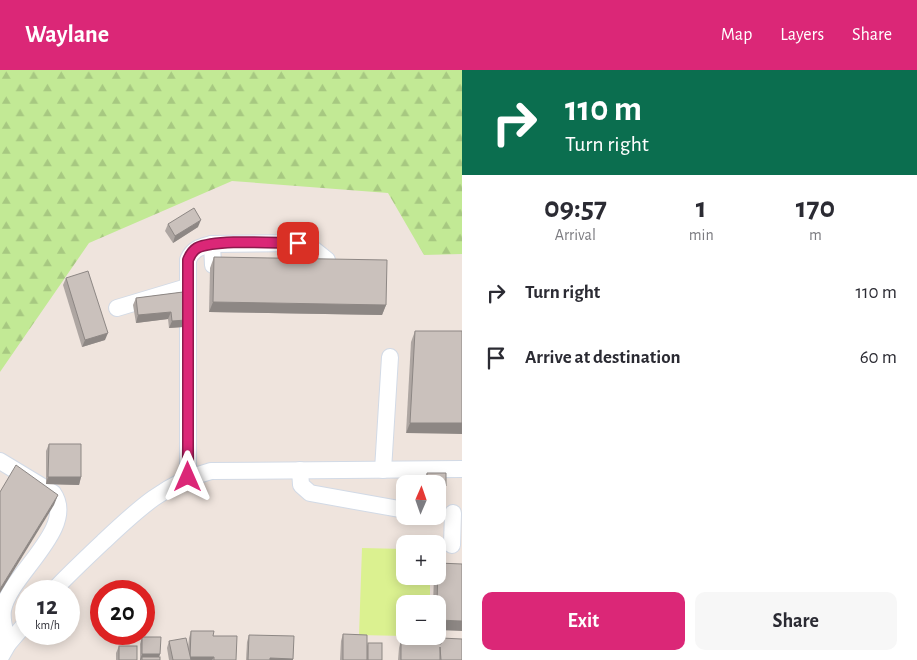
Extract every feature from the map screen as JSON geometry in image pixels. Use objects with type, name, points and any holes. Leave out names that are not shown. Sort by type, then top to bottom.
[{"type":"street","points":[[188,477],[187,287],[188,260],[192,252],[212,244],[298,243],[312,248],[327,260]]},
{"type":"street","points":[[212,244],[213,264]]},
{"type":"street","points":[[117,308],[187,287]]},
{"type":"street","points":[[383,470],[390,357]]},
{"type":"street","points":[[0,461],[53,493],[59,501],[60,508],[59,518],[49,536],[7,597],[2,617],[4,651]]},
{"type":"street","points":[[300,470],[301,485],[310,493],[396,508]]},
{"type":"street","points":[[64,580],[136,510],[168,487],[188,477],[211,471],[462,470]]},
{"type":"street","points":[[451,513],[452,544]]},
{"type":"street","points":[[4,651],[15,637]]},
{"type":"green space","points":[[0,70],[462,70],[462,254],[424,255],[388,193],[232,181],[89,243],[0,372]]},
{"type":"green space","points":[[362,548],[396,549],[396,585],[430,585],[430,595],[396,595],[396,636],[359,635]]},
{"type":"building","points":[[194,208],[201,220],[175,236],[168,224]]},
{"type":"building","points":[[214,257],[387,260],[386,305],[213,302]]},
{"type":"building","points":[[88,271],[108,333],[85,340],[66,278]]},
{"type":"building","points":[[183,292],[186,320],[172,321],[171,312],[138,315],[136,298]]},
{"type":"building","points":[[415,331],[462,331],[462,423],[410,423]]},
{"type":"building","points":[[49,444],[81,444],[81,477],[48,477]]},
{"type":"building","points":[[16,465],[58,495],[0,589],[0,492]]},
{"type":"building","points":[[427,473],[446,473],[446,475],[427,475]]},
{"type":"building","points":[[446,563],[462,564],[462,621],[446,620],[446,595],[437,595],[437,585],[446,585]]},
{"type":"building","points":[[191,631],[214,631],[213,636],[237,636],[236,660],[214,660],[214,657],[190,657]]},
{"type":"building","points":[[343,634],[367,635],[367,660],[343,660]]},
{"type":"building","points":[[249,635],[294,636],[293,659],[270,658],[270,660],[248,660]]},
{"type":"building","points":[[155,637],[161,637],[160,654],[142,654],[142,645],[155,645]]},
{"type":"building","points":[[186,638],[191,660],[173,660],[169,641]]},
{"type":"building","points":[[446,638],[462,639],[462,660],[441,660],[440,647],[440,660],[401,660],[401,645],[446,645]]},
{"type":"building","points":[[368,643],[382,643],[382,660],[368,660]]},
{"type":"building","points":[[119,646],[137,646],[137,660],[119,660]]},
{"type":"building","points":[[142,657],[160,657],[160,660],[142,660]]},
{"type":"route","points":[[188,477],[188,260],[192,252],[212,244],[298,243]]}]
